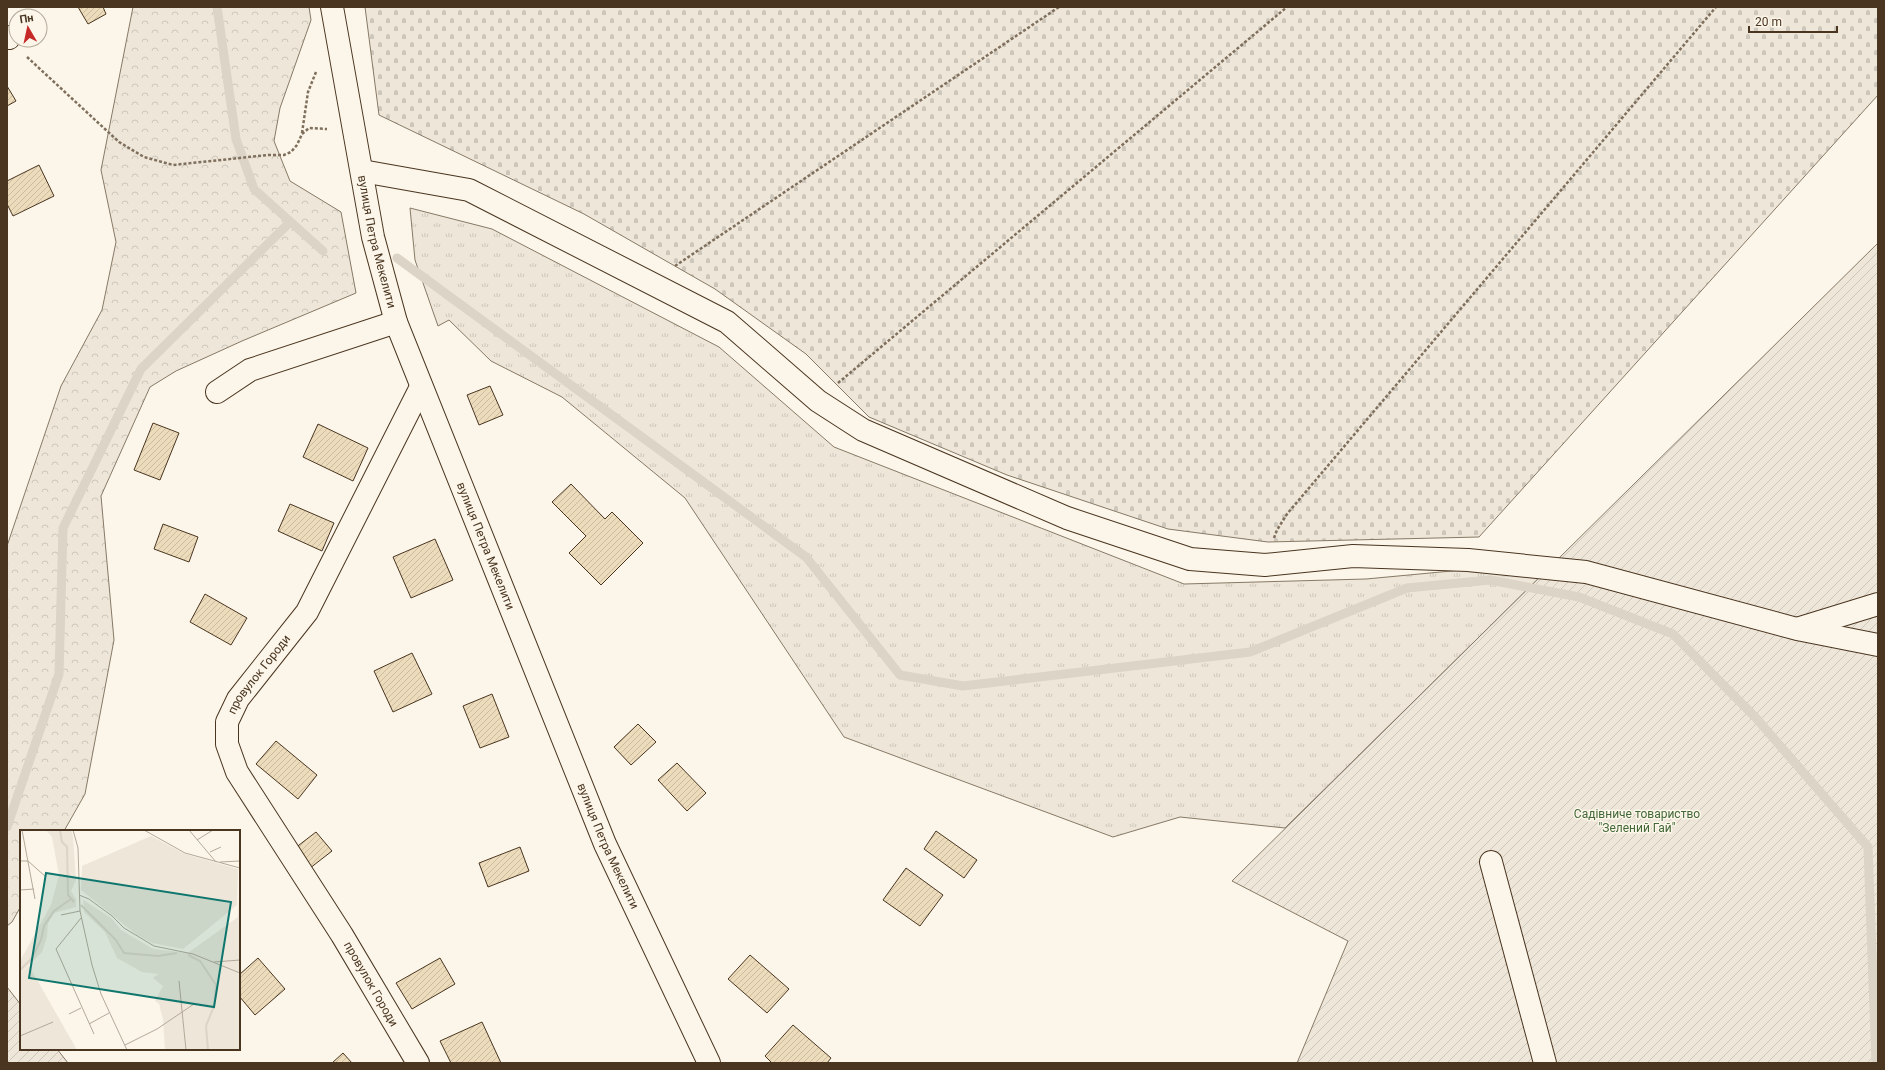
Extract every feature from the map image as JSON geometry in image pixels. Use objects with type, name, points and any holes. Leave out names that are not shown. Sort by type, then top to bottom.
[{"type":"street","name":"вулиця Петра Мекелити","points":[[332,7],[358,145],[373,237],[396,322],[605,844],[709,1063]]},
{"type":"street","points":[[362,171],[469,190],[727,322],[818,400],[863,430],[1067,518],[1190,559],[1265,565],[1352,556],[1468,560],[1586,572],[1797,629],[1878,645]]},
{"type":"street","points":[[217,392],[250,370],[396,322]]},
{"type":"street","name":"провулок Городи","points":[[418,1063],[342,935],[237,772],[227,744],[227,722],[238,699],[307,612],[421,387]]},
{"type":"street","points":[[1797,629],[1878,604]]},
{"type":"street","points":[[1491,862],[1546,1063]]},
{"type":"path","points":[[650,283],[1059,7]]},
{"type":"path","points":[[818,400],[1287,7]]},
{"type":"path","points":[[1265,565],[1277,530],[1287,514],[1716,7]]},
{"type":"path","points":[[18,48],[119,142],[144,157],[173,165],[268,155],[276,156],[291,152],[297,145],[302,134],[308,92],[316,71]]},
{"type":"path","points":[[302,134],[308,128],[317,127],[328,130],[358,145]]},
{"type":"green space","points":[[133,7],[309,7],[311,20],[280,108],[274,141],[290,181],[341,212],[356,293],[242,341],[176,371],[150,387],[101,496],[114,640],[85,794],[65,830],[20,830],[20,908],[12,922],[7,926],[7,546],[61,386],[102,310],[116,242],[101,170]]},
{"type":"green space","points":[[365,7],[1878,7],[1878,95],[1479,537],[1268,542],[1168,529],[1007,475],[869,417],[806,354],[715,289],[584,214],[379,115]]},
{"type":"green space","points":[[410,208],[492,229],[719,347],[834,447],[1184,584],[1366,579],[1462,570],[1540,577],[1285,828],[1180,817],[1113,837],[844,737],[685,498],[562,397],[491,361],[449,320],[438,326],[415,260]]},
{"type":"green space","name":"Садівниче товариство \"Зелений Гай\"","points":[[1878,243],[1878,1063],[1297,1063],[1348,941],[1232,881]]},
{"type":"green space","points":[[7,987],[20,1004],[20,1050],[58,1050],[68,1063],[7,1063]]},
{"type":"building","points":[[78,7],[103,7],[106,14],[88,24]]},
{"type":"building","points":[[7,86],[16,101],[7,106]]},
{"type":"building","points":[[39,165],[54,196],[13,216],[7,204],[7,181]]},
{"type":"building","points":[[490,386],[503,415],[479,425],[467,395]]},
{"type":"building","points":[[153,423],[179,433],[160,480],[134,470]]},
{"type":"building","points":[[318,424],[368,448],[353,481],[303,457]]},
{"type":"building","points":[[571,484],[605,519],[612,512],[643,543],[601,585],[569,553],[586,536],[552,502]]},
{"type":"building","points":[[290,504],[334,523],[322,551],[278,531]]},
{"type":"building","points":[[163,524],[198,537],[189,562],[154,549]]},
{"type":"building","points":[[435,539],[453,580],[411,598],[393,557]]},
{"type":"building","points":[[205,594],[247,618],[231,645],[190,622]]},
{"type":"building","points":[[412,653],[432,694],[393,712],[374,671]]},
{"type":"building","points":[[492,694],[509,737],[480,748],[463,706]]},
{"type":"building","points":[[638,724],[656,742],[631,765],[614,747]]},
{"type":"building","points":[[276,741],[317,775],[298,799],[256,764]]},
{"type":"building","points":[[677,763],[706,793],[687,811],[658,780]]},
{"type":"building","points":[[936,831],[977,860],[964,878],[924,849]]},
{"type":"building","points":[[316,832],[332,851],[305,872],[290,852]]},
{"type":"building","points":[[520,847],[529,871],[488,887],[479,863]]},
{"type":"building","points":[[906,868],[943,895],[920,926],[883,900]]},
{"type":"building","points":[[750,955],[789,989],[767,1013],[728,979]]},
{"type":"building","points":[[258,958],[285,989],[255,1015],[240,997],[240,974]]},
{"type":"building","points":[[440,958],[455,984],[412,1009],[396,983]]},
{"type":"building","points":[[482,1022],[501,1063],[451,1063],[440,1041]]},
{"type":"building","points":[[793,1025],[831,1058],[827,1063],[772,1063],[765,1056]]},
{"type":"building","points":[[343,1053],[352,1063],[332,1063]]},
{"type":"waterway","points":[[217,7],[236,139],[254,189],[323,251]]},
{"type":"waterway","points":[[7,827],[59,674],[63,528],[141,369],[290,222]]},
{"type":"waterway","points":[[397,258],[806,557],[900,675],[963,686],[1250,652],[1407,588],[1490,580],[1579,597],[1673,634],[1756,718],[1868,847],[1876,1063]]}]
